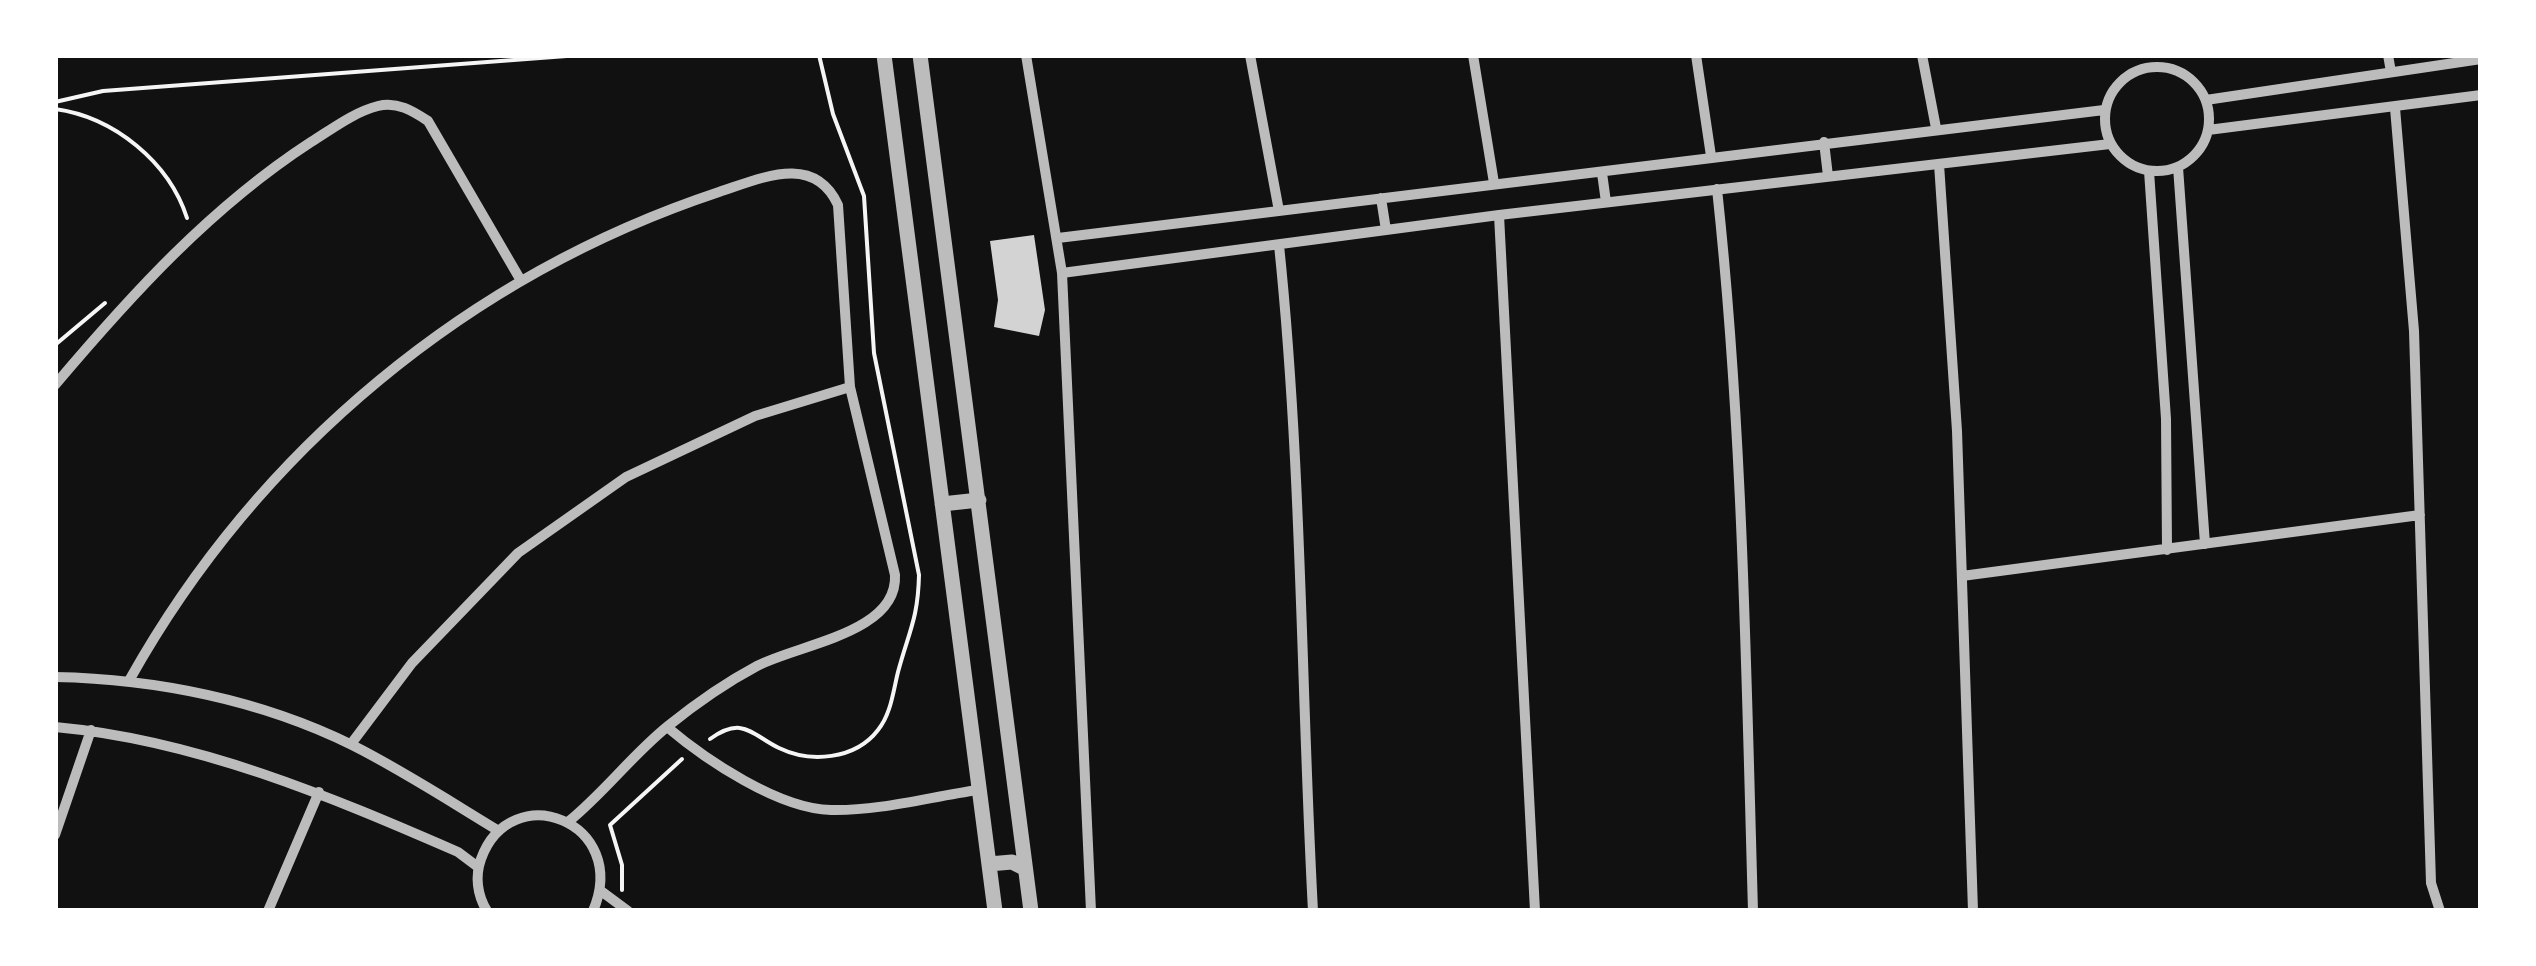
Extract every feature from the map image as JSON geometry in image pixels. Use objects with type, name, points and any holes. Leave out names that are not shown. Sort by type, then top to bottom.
[{"type":"street","points":[[884,55],[995,911]]},
{"type":"street","points":[[920,55],[1031,911]]},
{"type":"street","points":[[1026,55],[1062,273],[1091,911]]},
{"type":"street","points":[[1250,55],[1279,211]]},
{"type":"street","points":[[1472,55],[1494,183]]},
{"type":"street","points":[[1696,55],[1711,156]]},
{"type":"street","points":[[1922,55],[1936,128]]},
{"type":"street","points":[[2133,55],[2135,71]]},
{"type":"street","points":[[2167,55],[2169,68]]},
{"type":"street","points":[[2388,55],[2391,72]]},
{"type":"street","points":[[2206,100],[2481,59]]},
{"type":"street","points":[[2169,68],[2197,85],[2206,100],[2208,130],[2198,152],[2178,167],[2148,171],[2133,166],[2110,144],[2104,110],[2110,93],[2135,71],[2169,68]]},
{"type":"street","points":[[2208,130],[2481,95]]},
{"type":"street","points":[[55,385],[138,286],[268,170],[349,118],[380,105],[412,110],[440,138],[520,279]]},
{"type":"street","points":[[2395,108],[2414,331],[2437,908]]},
{"type":"street","points":[[1058,238],[2104,110]]},
{"type":"street","points":[[1824,142],[1828,176]]},
{"type":"street","points":[[1062,273],[1499,215],[2110,144]]},
{"type":"street","points":[[1939,164],[1957,432],[1973,911]]},
{"type":"street","points":[[2178,167],[2206,544]]},
{"type":"street","points":[[2148,171],[2166,418],[2166,550]]},
{"type":"street","points":[[130,679],[166,618],[233,524],[340,413],[454,321],[520,279],[644,217],[772,174],[797,172],[816,177],[830,189],[841,223],[850,387],[895,575],[892,599],[876,617],[758,666],[667,727],[568,822]]},
{"type":"street","points":[[1602,172],[1606,202]]},
{"type":"street","points":[[1717,189],[1728,297],[1738,492],[1753,911]]},
{"type":"street","points":[[1381,198],[1386,230]]},
{"type":"street","points":[[1499,215],[1535,911]]},
{"type":"street","points":[[1279,245],[1293,387],[1313,911]]},
{"type":"street","points":[[351,744],[412,663],[518,552],[626,477],[754,416],[850,387]]},
{"type":"street","points":[[942,504],[979,500]]},
{"type":"street","points":[[1962,576],[2420,515]]},
{"type":"street","points":[[55,677],[130,679],[241,704],[351,744],[498,830]]},
{"type":"street","points":[[55,727],[90,730],[234,764],[319,792],[458,852],[478,867]]},
{"type":"street","points":[[667,727],[696,752],[795,805],[828,810],[978,790]]},
{"type":"street","points":[[55,835],[90,730]]},
{"type":"street","points":[[268,911],[319,792]]},
{"type":"street","points":[[487,911],[477,886],[478,867],[498,830],[524,817],[568,822],[596,850],[602,870],[602,891],[594,911]]},
{"type":"street","points":[[988,864],[1012,862],[1024,868]]},
{"type":"street","points":[[602,891],[623,908]]},
{"type":"path","points":[[55,102],[104,91],[580,55]]},
{"type":"path","points":[[623,908],[622,865],[610,826],[674,763],[696,752],[713,735],[742,728],[761,733],[792,753],[820,758],[862,744],[877,732],[887,714],[919,612],[918,575],[874,352],[864,196],[833,114],[819,55]]},
{"type":"path","points":[[55,110],[76,112],[149,153],[178,191],[190,228]]},
{"type":"path","points":[[55,344],[115,296]]},
{"type":"building","points":[[1034,235],[1045,310],[1039,336],[994,327],[998,300],[990,241]]}]
